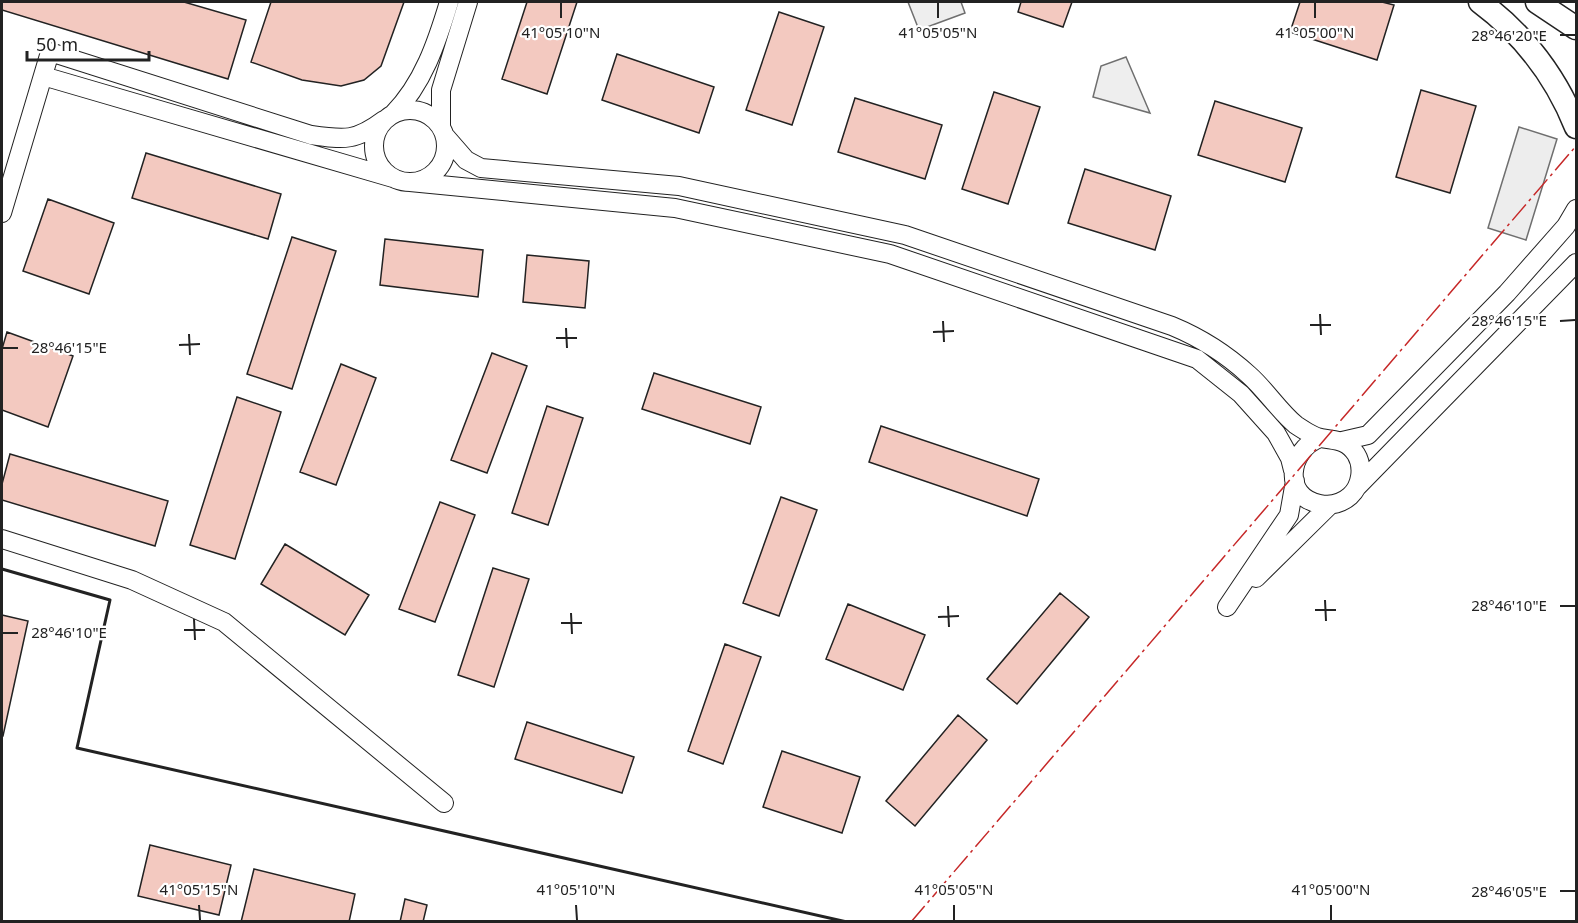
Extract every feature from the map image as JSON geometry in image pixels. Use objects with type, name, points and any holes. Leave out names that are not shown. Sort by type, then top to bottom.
[{"type":"main road","points":[[1480,2],[1499,16],[1534,53],[1564,97],[1576,127]]},
{"type":"main road","points":[[1537,2],[1576,28]]},
{"type":"street","points":[[2,213],[50,52],[311,135],[340,139],[364,135],[409,98],[439,34],[449,2]]},
{"type":"street","points":[[468,2],[441,90],[443,132],[447,148],[438,169],[430,176],[401,180],[384,171],[375,151],[378,130],[388,117],[414,110],[425,112],[443,132],[466,160],[481,168],[679,186],[905,235],[1160,321],[1207,341],[1249,375],[1297,425],[1320,438],[1342,441],[1368,435],[1507,293],[1566,226],[1576,209]]},
{"type":"street","points":[[43,76],[401,180],[675,208],[890,254],[1197,359],[1241,394],[1276,433],[1290,458],[1294,475],[1308,499],[1330,505]]},
{"type":"street","points":[[1320,438],[1301,449],[1294,475],[1289,515],[1227,607],[1330,505],[1341,502],[1357,487],[1576,263]]},
{"type":"street","points":[[1342,441],[1350,447],[1360,466],[1357,487]]},
{"type":"street","points":[[2,539],[132,580],[224,622],[444,803]]},
{"type":"shaded area","points":[[908,2],[961,2],[965,13],[919,30]]},
{"type":"shaded area","points":[[1126,57],[1150,113],[1093,97],[1101,66]]},
{"type":"shaded area","points":[[1519,127],[1557,139],[1526,240],[1488,228]]},
{"type":"building","points":[[2,2],[184,2],[246,20],[228,79],[2,10]]},
{"type":"building","points":[[271,2],[404,2],[381,66],[364,80],[341,86],[302,80],[251,62]]},
{"type":"building","points":[[527,2],[577,2],[547,94],[502,79]]},
{"type":"building","points":[[1021,2],[1072,2],[1063,27],[1018,12]]},
{"type":"building","points":[[1300,2],[1382,2],[1394,5],[1377,60],[1290,32]]},
{"type":"building","points":[[779,12],[824,27],[792,125],[746,110]]},
{"type":"building","points":[[617,54],[714,87],[699,133],[602,100]]},
{"type":"building","points":[[1421,90],[1476,106],[1450,193],[1396,177]]},
{"type":"building","points":[[994,92],[1040,107],[1008,204],[962,189]]},
{"type":"building","points":[[855,98],[942,125],[925,179],[838,152]]},
{"type":"building","points":[[1215,101],[1302,128],[1285,182],[1198,155]]},
{"type":"building","points":[[146,153],[281,194],[268,239],[132,198]]},
{"type":"building","points":[[1085,169],[1171,196],[1155,250],[1068,223]]},
{"type":"building","points":[[48,199],[114,223],[89,294],[23,271]]},
{"type":"building","points":[[292,237],[336,251],[292,389],[247,374]]},
{"type":"building","points":[[385,239],[483,250],[478,297],[380,285]]},
{"type":"building","points":[[527,255],[589,261],[585,308],[523,302]]},
{"type":"building","points":[[7,332],[73,356],[48,427],[2,410],[2,349]]},
{"type":"building","points":[[492,353],[527,366],[487,473],[451,460]]},
{"type":"building","points":[[341,364],[376,378],[336,485],[300,472]]},
{"type":"building","points":[[654,373],[761,407],[750,444],[642,409]]},
{"type":"building","points":[[237,397],[281,412],[235,559],[190,545]]},
{"type":"building","points":[[547,406],[583,418],[548,525],[512,513]]},
{"type":"building","points":[[881,426],[1039,479],[1027,516],[869,462]]},
{"type":"building","points":[[10,454],[168,501],[155,546],[2,500],[2,484]]},
{"type":"building","points":[[781,497],[817,510],[779,616],[743,603]]},
{"type":"building","points":[[440,502],[475,515],[435,622],[399,609]]},
{"type":"building","points":[[285,544],[369,595],[345,635],[261,584]]},
{"type":"building","points":[[493,568],[529,579],[494,687],[458,675]]},
{"type":"building","points":[[1060,593],[1089,617],[1017,704],[987,679]]},
{"type":"building","points":[[848,604],[925,635],[903,690],[826,659]]},
{"type":"building","points":[[2,615],[28,621],[3,736],[2,736]]},
{"type":"building","points":[[725,644],[761,657],[723,764],[688,751]]},
{"type":"building","points":[[958,715],[987,740],[915,826],[886,801]]},
{"type":"building","points":[[527,722],[634,757],[622,793],[515,759]]},
{"type":"building","points":[[782,751],[860,777],[842,833],[763,807]]},
{"type":"building","points":[[150,845],[231,865],[219,915],[138,896]]},
{"type":"building","points":[[254,869],[355,894],[349,922],[241,922]]},
{"type":"building","points":[[405,899],[427,905],[423,922],[400,922]]},
{"type":"wall","points":[[2,569],[110,600],[77,748],[847,922]]},
{"type":"power","points":[[911,922],[1576,146]]}]
